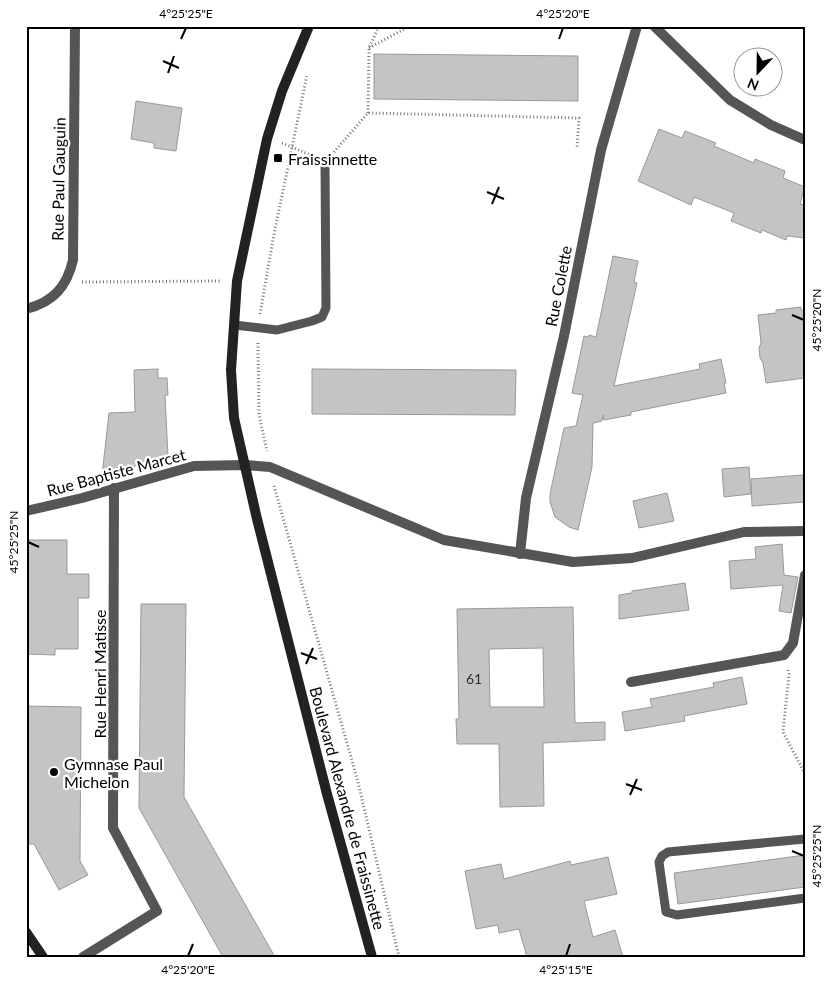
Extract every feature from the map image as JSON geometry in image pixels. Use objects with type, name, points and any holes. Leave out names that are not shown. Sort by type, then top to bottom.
[{"type":"street","name":"Rue Paul Gauguin","points":[[65,283],[69,276],[72,260],[75,26]]},
{"type":"street","name":"Boulevard Alexandre de Fraissinette","points":[[309,26],[282,91],[267,139],[237,281],[231,370],[234,418],[256,519],[327,794],[372,957]]},
{"type":"street","name":"Rue Colette","points":[[520,554],[526,498],[564,336],[601,150],[638,26]]},
{"type":"street","points":[[654,26],[730,100],[771,125],[805,140]]},
{"type":"street","points":[[26,309],[43,303],[59,291],[65,283]]},
{"type":"street","name":"Rue Baptiste Marcet","points":[[26,511],[194,466],[270,466]]},
{"type":"street","points":[[270,466],[444,540],[573,562],[632,558],[744,532],[805,531]]},
{"type":"street","name":"Rue Henri Matisse","points":[[83,957],[157,911],[113,828],[114,488]]},
{"type":"street","points":[[631,682],[784,655],[793,643],[805,575]]},
{"type":"street","points":[[26,932],[43,957]]},
{"type":"lane","points":[[234,325],[277,330],[322,317],[326,308],[325,162]]},
{"type":"lane","points":[[805,839],[668,852],[662,856],[659,862],[666,912],[677,915],[805,898]]},
{"type":"path","points":[[267,139],[292,146],[325,162],[368,113],[369,48],[378,26]]},
{"type":"path","points":[[369,48],[410,26]]},
{"type":"path","points":[[309,69],[273,239],[258,328],[259,415],[281,514],[358,782],[399,957]]},
{"type":"path","points":[[368,113],[579,118],[577,150]]},
{"type":"path","points":[[65,283],[237,281]]},
{"type":"path","points":[[784,655],[789,674],[783,732],[805,774]]},
{"type":"building","points":[[374,54],[578,56],[578,101],[374,99]]},
{"type":"building","points":[[136,101],[182,108],[176,151],[154,148],[154,143],[131,139]]},
{"type":"building","points":[[659,129],[682,138],[685,131],[716,143],[714,146],[754,163],[755,159],[785,171],[783,178],[805,187],[800,204],[805,205],[805,238],[787,236],[786,240],[762,230],[761,233],[731,221],[734,213],[694,197],[691,205],[638,181]]},
{"type":"building","points":[[613,256],[638,261],[634,282],[637,283],[614,386],[700,369],[699,364],[721,359],[726,393],[631,412],[631,415],[604,420],[603,415],[602,421],[593,423],[592,467],[578,530],[569,527],[555,517],[550,502],[550,494],[564,428],[576,426],[583,395],[572,393],[584,336],[596,337]]},
{"type":"building","points":[[801,307],[801,310],[805,310],[805,378],[766,383],[763,363],[760,358],[759,348],[761,343],[758,315],[776,313],[776,310]]},
{"type":"building","points":[[158,369],[158,378],[167,378],[168,395],[165,395],[168,457],[102,475],[109,413],[135,412],[134,370]]},
{"type":"building","points":[[312,369],[516,370],[515,415],[312,414]]},
{"type":"building","points":[[749,467],[751,494],[724,497],[722,469]]},
{"type":"building","points":[[803,475],[805,502],[752,506],[751,479]]},
{"type":"building","points":[[667,493],[674,521],[639,528],[633,501]]},
{"type":"building","points":[[26,540],[67,540],[67,574],[89,574],[89,598],[78,598],[78,649],[55,649],[55,655],[26,654]]},
{"type":"building","points":[[782,544],[784,575],[798,577],[791,613],[779,611],[783,585],[731,589],[729,561],[756,559],[755,547]]},
{"type":"building","points":[[685,583],[689,610],[619,619],[619,595],[632,593],[632,591]]},
{"type":"building","points":[[141,604],[186,604],[184,797],[275,957],[223,957],[139,808]]},
{"type":"building","points":[[573,607],[575,723],[605,722],[605,740],[543,743],[544,806],[500,807],[499,744],[457,744],[456,719],[459,719],[457,609]],"holes":[[[543,648],[544,707],[490,707],[489,649]]]},
{"type":"building","points":[[742,677],[747,704],[684,716],[685,721],[625,731],[622,712],[652,707],[650,699],[714,687],[713,683]]},
{"type":"building","name":"Gymnase Paul Michelon","points":[[26,706],[81,707],[80,861],[88,875],[59,890],[34,844],[26,844]]},
{"type":"building","points":[[805,855],[805,887],[678,904],[674,873]]},
{"type":"building","points":[[608,857],[617,894],[584,901],[593,937],[615,930],[623,957],[527,957],[519,929],[499,933],[498,925],[476,929],[465,871],[501,864],[504,879],[570,861],[571,865]]},
{"type":"place","name":"Fraissinnette","points":[[278,158]]},
{"type":"place","name":"Gymnase Paul Michelon","points":[[54,772]]}]
